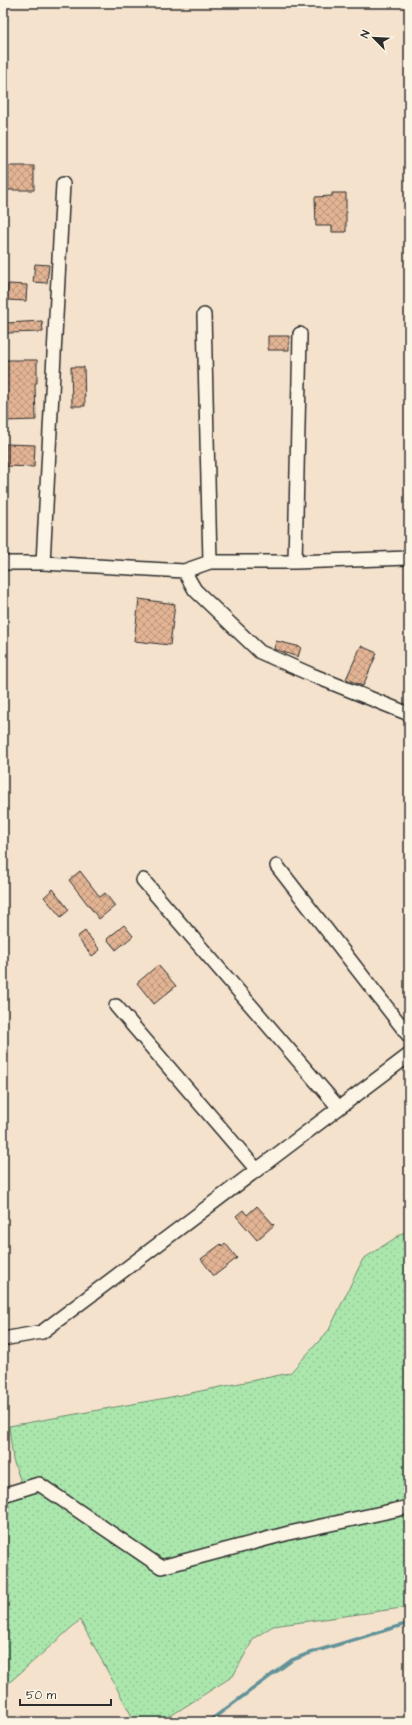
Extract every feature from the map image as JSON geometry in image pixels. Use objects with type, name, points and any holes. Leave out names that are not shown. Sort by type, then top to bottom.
[{"type":"street","points":[[43,563],[63,184]]},
{"type":"street","points":[[204,316],[210,562]]},
{"type":"street","points":[[295,562],[300,334]]},
{"type":"street","points":[[3,563],[43,563],[184,572],[210,562],[295,562],[409,558]]},
{"type":"street","points":[[184,572],[195,590],[260,652],[312,675],[409,714]]},
{"type":"street","points":[[277,866],[409,1036]]},
{"type":"street","points":[[143,880],[339,1108]]},
{"type":"street","points":[[116,1006],[257,1170]]},
{"type":"street","points":[[3,1339],[42,1332],[409,1055]]},
{"type":"street","points":[[3,1495],[39,1484],[161,1566],[289,1533],[409,1507]]},
{"type":"green space","points":[[409,1229],[409,1607],[273,1626],[254,1638],[233,1676],[161,1722],[135,1722],[80,1620],[3,1688],[3,1502],[26,1496],[13,1460],[9,1426],[166,1398],[290,1373],[329,1330],[363,1259]]},
{"type":"building","points":[[8,166],[34,166],[34,190],[8,190]]},
{"type":"building","points":[[332,193],[346,193],[346,232],[332,232],[332,226],[316,226],[315,197],[332,196]]},
{"type":"building","points":[[35,264],[49,265],[47,283],[33,282]]},
{"type":"building","points":[[8,284],[27,285],[26,301],[7,300]]},
{"type":"building","points":[[42,321],[43,332],[6,333],[6,323]]},
{"type":"building","points":[[268,336],[289,336],[289,350],[268,350]]},
{"type":"building","points":[[5,360],[37,360],[37,383],[35,383],[36,420],[5,421]]},
{"type":"building","points":[[71,367],[84,367],[85,406],[72,406]]},
{"type":"building","points":[[6,444],[35,445],[34,467],[6,466]]},
{"type":"building","points":[[139,599],[175,604],[170,645],[134,641]]},
{"type":"building","points":[[276,641],[301,647],[298,657],[274,649]]},
{"type":"building","points":[[361,646],[377,653],[363,686],[346,679]]},
{"type":"building","points":[[80,871],[100,897],[105,893],[115,906],[99,919],[69,880]]},
{"type":"building","points":[[53,889],[69,910],[61,917],[44,897]]},
{"type":"building","points":[[124,925],[133,936],[116,950],[107,939]]},
{"type":"building","points":[[85,931],[100,950],[92,956],[77,937]]},
{"type":"building","points":[[158,965],[176,986],[154,1004],[137,983]]},
{"type":"building","points":[[257,1206],[274,1225],[257,1240],[236,1216],[243,1210],[247,1215]]},
{"type":"building","points":[[225,1243],[237,1258],[214,1276],[201,1259],[221,1244],[222,1246]]},
{"type":"waterway","points":[[208,1722],[292,1660],[310,1653],[409,1623]]}]
